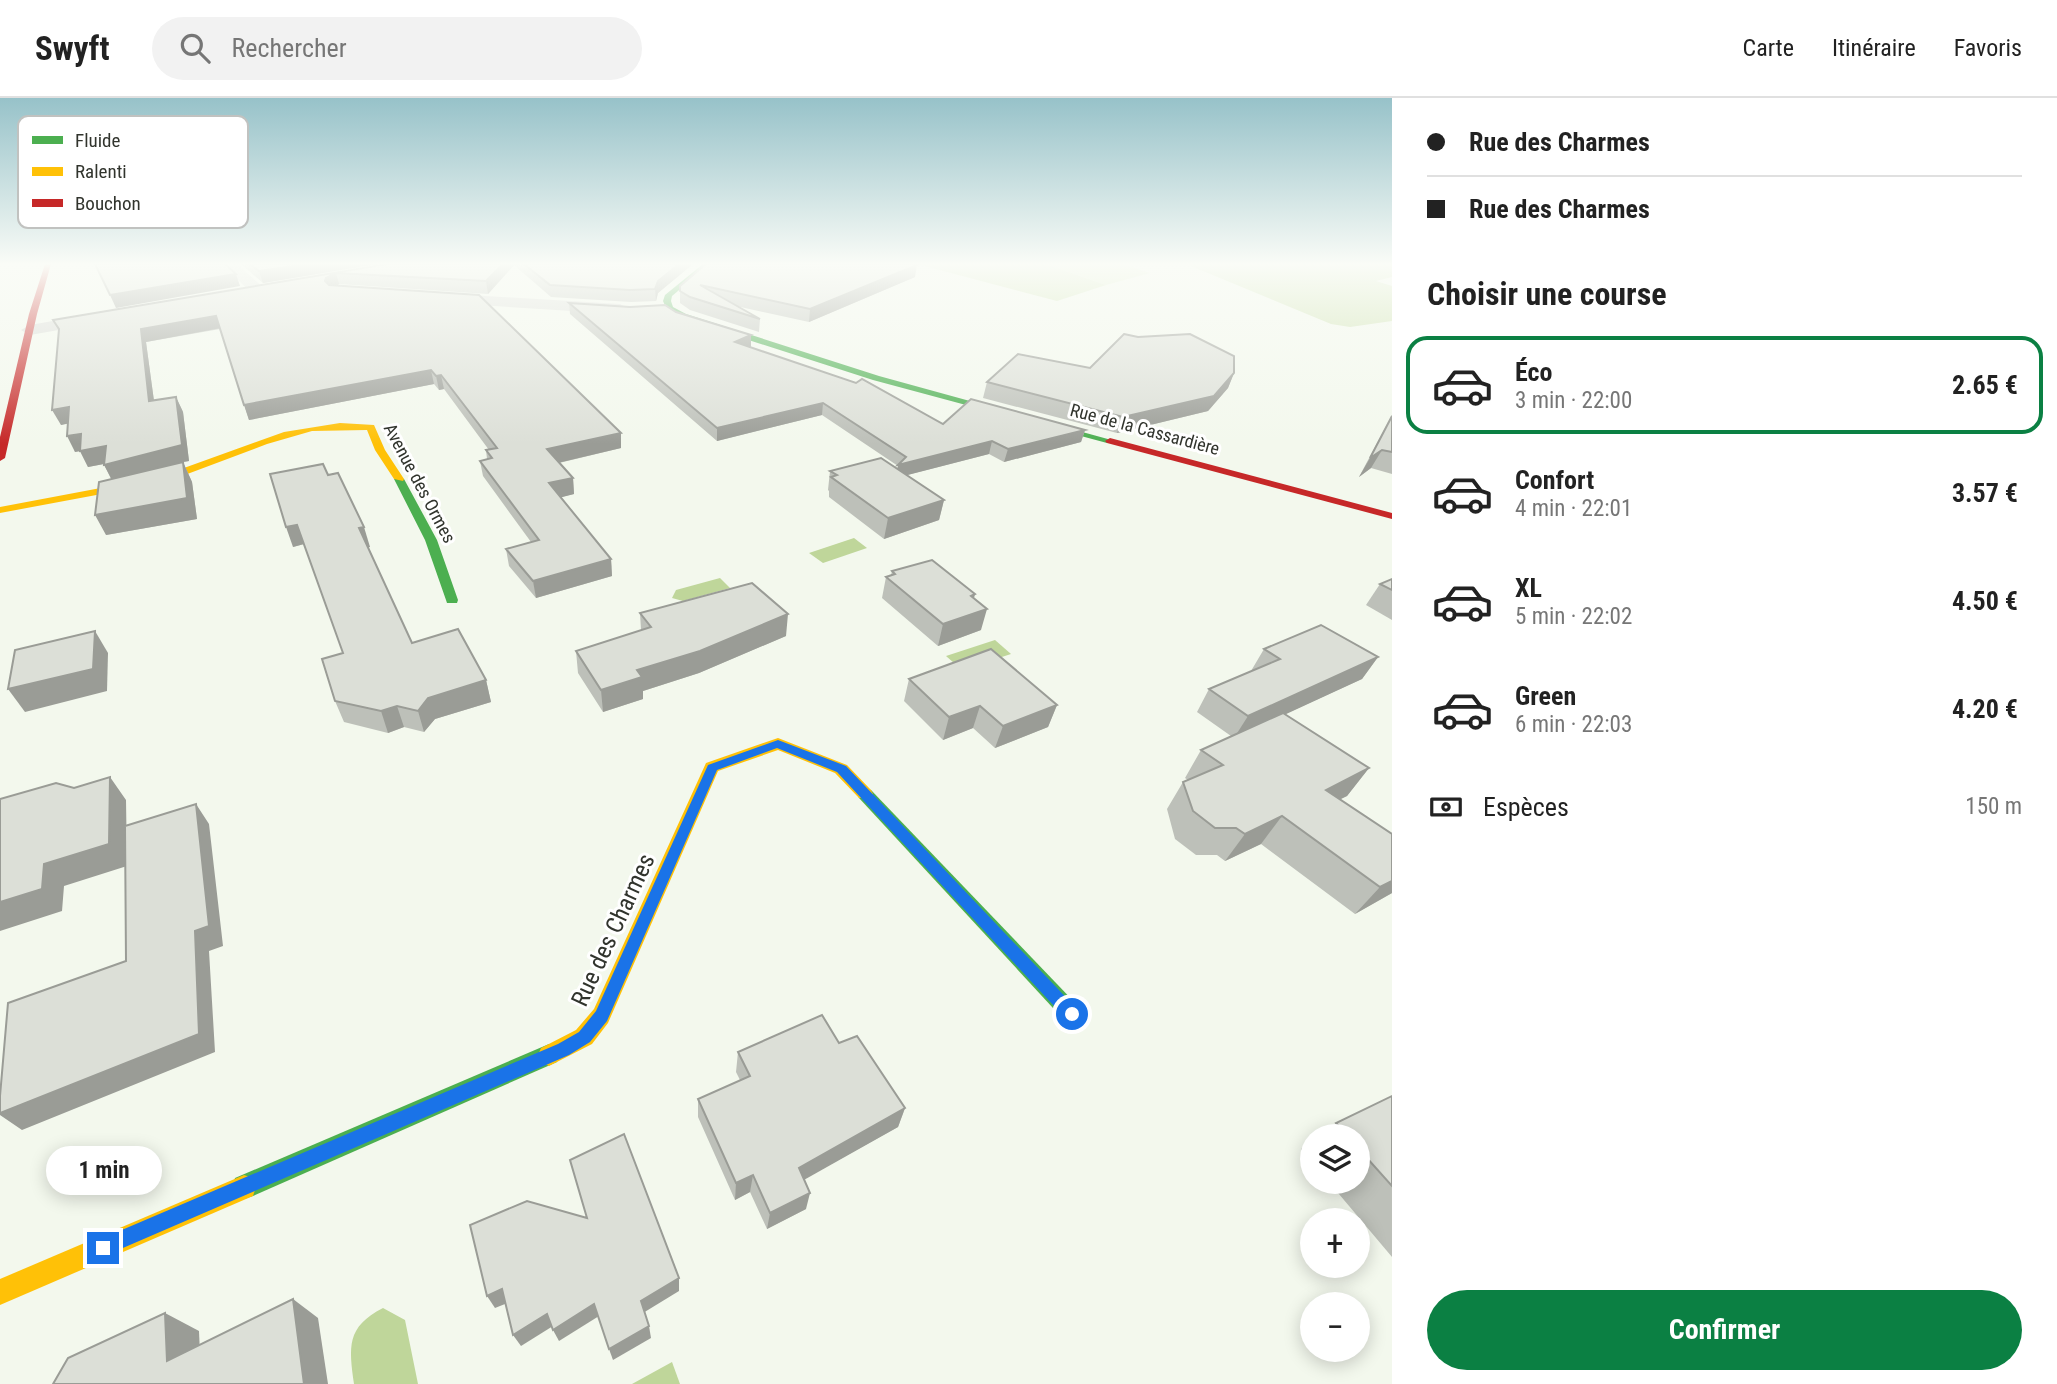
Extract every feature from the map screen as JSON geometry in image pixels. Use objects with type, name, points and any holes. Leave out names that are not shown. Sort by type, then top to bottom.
[{"type":"street","points":[[0,458],[32,324]]},
{"type":"street","points":[[30,330],[65,324]]},
{"type":"street","name":"Rue de la Cassardière","points":[[708,324],[876,378],[1392,516]]},
{"type":"street","name":"Avenue des Ormes","points":[[0,510],[174,477],[278,435],[332,424],[358,424],[371,427],[373,440],[403,486],[445,570],[452,600]]},
{"type":"street","name":"Rue des Charmes","points":[[0,1292],[564,1049],[584,1037],[601,1016],[712,768],[778,744],[841,769],[1072,1014]]},
{"type":"shaded area","points":[[1331,324],[1371,324],[1350,327]]},
{"type":"shaded area","points":[[854,538],[867,548],[823,563],[809,553]]},
{"type":"shaded area","points":[[720,578],[730,588],[683,601],[672,598],[676,590]]},
{"type":"shaded area","points":[[995,640],[1011,654],[962,670],[946,656]]},
{"type":"shaded area","points":[[383,1308],[405,1320],[418,1384],[354,1384],[351,1349],[356,1331],[371,1315]]},
{"type":"shaded area","points":[[672,1362],[680,1384],[632,1384]]},
{"type":"building","points":[[56,324],[170,324],[141,329],[149,401],[176,397],[182,445],[104,465],[106,446],[80,451],[81,434],[67,436],[69,407],[52,410],[59,329]]},
{"type":"building","points":[[219,324],[509,324],[621,433],[547,449],[573,478],[549,483],[611,559],[533,581],[506,549],[539,540],[480,461],[492,458],[486,450],[497,448],[441,375],[436,376],[431,370],[244,405]]},
{"type":"building","points":[[594,324],[715,324],[751,335],[735,342],[856,383],[862,379],[943,424],[971,399],[1085,430],[1008,449],[992,441],[898,465],[906,457],[823,403],[717,428]]},
{"type":"building","points":[[1124,334],[1138,337],[1190,334],[1234,356],[1234,373],[1214,396],[1123,417],[987,382],[1018,354],[1090,368]]},
{"type":"building","points":[[1392,416],[1392,452],[1382,450],[1370,458]]},
{"type":"building","points":[[881,458],[944,500],[888,518],[831,477],[837,475],[830,471]]},
{"type":"building","points":[[183,462],[187,498],[95,515],[99,482]]},
{"type":"building","points":[[323,464],[328,475],[338,473],[364,527],[359,528],[412,643],[458,629],[486,680],[428,698],[418,711],[397,706],[381,711],[335,701],[322,659],[343,653],[297,525],[286,527],[270,474]]},
{"type":"building","points":[[932,560],[975,594],[971,596],[987,609],[943,624],[886,577],[895,574],[892,571]]},
{"type":"building","points":[[1392,579],[1392,590],[1380,584]]},
{"type":"building","points":[[752,583],[788,614],[700,651],[637,670],[642,677],[601,690],[576,651],[651,627],[640,613]]},
{"type":"building","points":[[1321,625],[1378,657],[1248,716],[1209,689],[1280,659],[1264,649]]},
{"type":"building","points":[[95,631],[93,669],[8,689],[15,650]]},
{"type":"building","points":[[991,649],[1057,705],[1003,726],[980,706],[949,717],[909,679]]},
{"type":"building","points":[[1283,713],[1369,768],[1326,790],[1392,834],[1392,881],[1380,887],[1282,816],[1245,834],[1236,828],[1215,828],[1193,811],[1183,782],[1223,765],[1201,750]]},
{"type":"building","points":[[110,777],[109,844],[44,864],[42,889],[0,902],[0,799],[56,783],[74,788]]},
{"type":"building","points":[[196,804],[209,926],[195,931],[199,1034],[0,1113],[8,1003],[126,961],[125,826]]},
{"type":"building","points":[[822,1015],[839,1043],[857,1036],[905,1108],[799,1168],[810,1193],[770,1213],[753,1175],[736,1183],[698,1099],[750,1076],[738,1052]]},
{"type":"building","points":[[1392,1096],[1392,1186],[1370,1161],[1370,1124],[1336,1123]]},
{"type":"building","points":[[624,1134],[679,1278],[641,1301],[649,1326],[609,1349],[594,1304],[553,1330],[547,1314],[513,1335],[502,1289],[487,1296],[470,1225],[527,1201],[587,1218],[570,1160]]},
{"type":"building","points":[[293,1299],[304,1384],[53,1384],[68,1358],[165,1313],[167,1361]]},
{"type":"traffic: fast","points":[[708,324],[876,378],[1110,441]]},
{"type":"traffic: fast","points":[[399,479],[431,540],[452,600]]},
{"type":"traffic: fast","points":[[865,794],[1072,1014]]},
{"type":"traffic: fast","points":[[244,1187],[549,1055]]},
{"type":"traffic: slow","points":[[0,510],[162,480],[190,472],[263,442],[312,428],[371,427],[380,450],[399,479]]},
{"type":"traffic: slow","points":[[549,1055],[584,1037],[601,1016],[712,767],[778,744],[841,769],[865,794]]},
{"type":"traffic: slow","points":[[0,1292],[244,1187]]},
{"type":"traffic: jam","points":[[0,458],[31,324]]},
{"type":"traffic: jam","points":[[1110,441],[1392,516]]},
{"type":"route","points":[[103,1248],[564,1049],[584,1037],[601,1016],[712,768],[778,744],[841,769],[1072,1014]]}]
